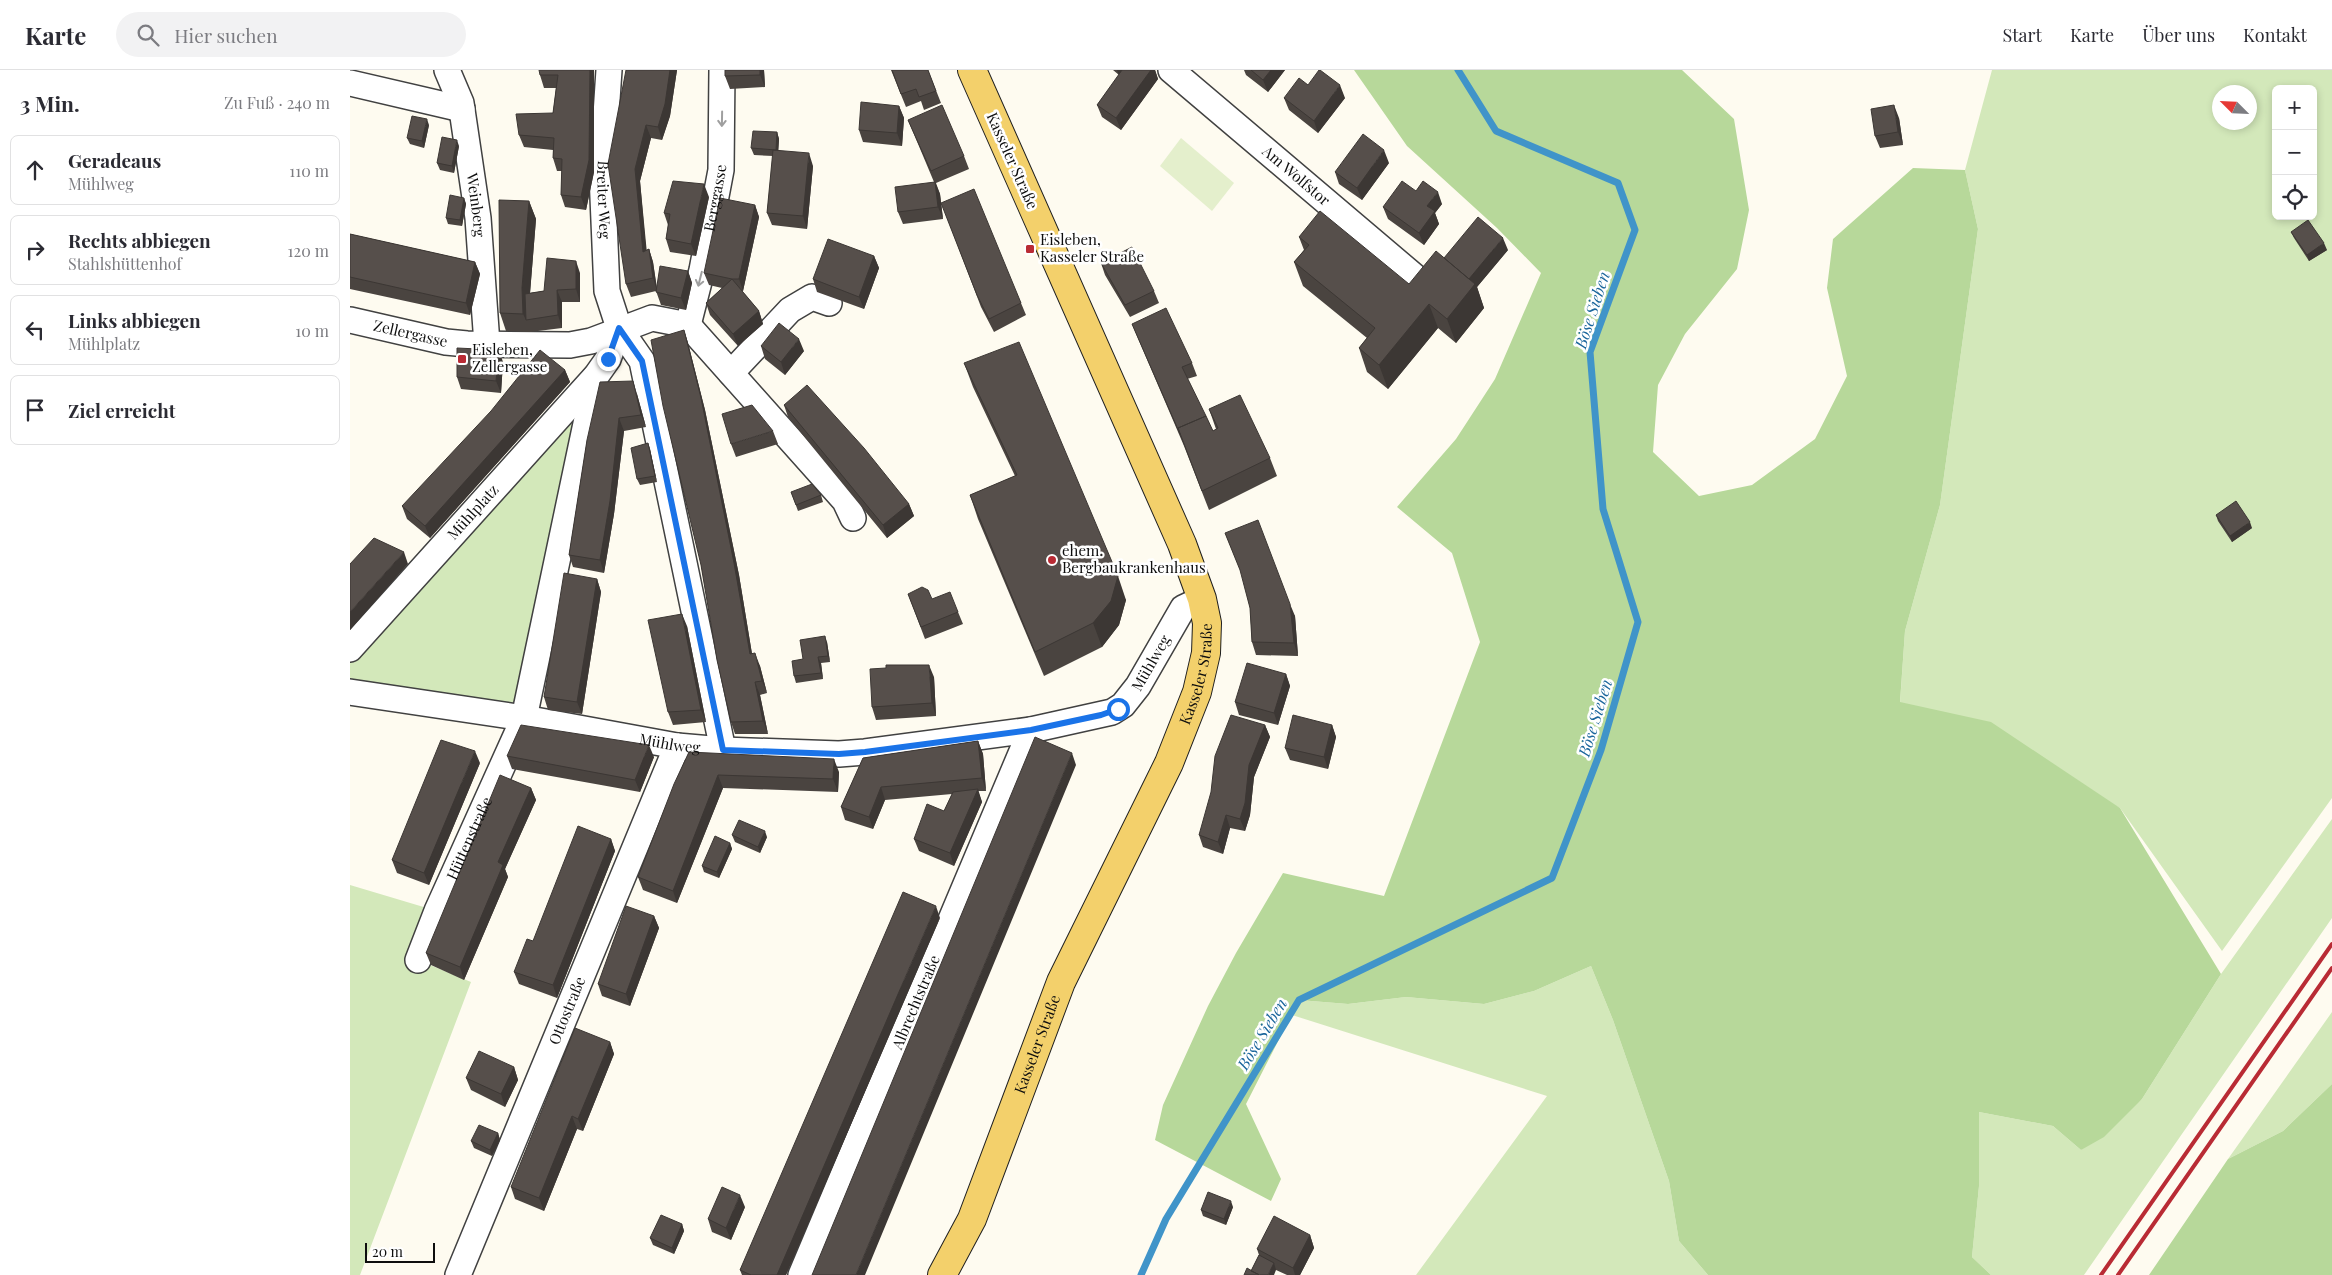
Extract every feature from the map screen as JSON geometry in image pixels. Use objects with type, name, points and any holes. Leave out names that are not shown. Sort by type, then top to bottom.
[{"type":"main road","name":"Kasseler Straße","points":[[942,1275],[972,1219],[1061,982],[1166,770],[1190,712],[1202,676],[1207,646],[1206,616],[1202,599],[1182,544],[972,70]]},
{"type":"street","name":"Weinberg","points":[[447,70],[462,109],[478,218],[487,344]]},
{"type":"street","name":"Breiter Weg","points":[[609,70],[602,174],[607,291],[619,328],[642,361],[723,750]]},
{"type":"street","name":"Berggasse","points":[[688,325],[702,270],[721,170],[722,70]]},
{"type":"street","name":"Am Wolfstor","points":[[1171,70],[1421,282]]},
{"type":"street","points":[[350,83],[462,109]]},
{"type":"street","points":[[732,373],[790,310],[812,297],[829,303]]},
{"type":"street","points":[[619,328],[652,318],[688,325],[845,501],[852,518]]},
{"type":"street","name":"Zellergasse","points":[[350,320],[446,342],[487,344],[570,345],[590,340],[619,328]]},
{"type":"street","name":"Mühlplatz","points":[[350,649],[596,376],[608,359],[619,328]]},
{"type":"street","name":"Mühlplatz","points":[[524,718],[596,376]]},
{"type":"street","name":"Mühlweg","points":[[350,692],[524,718],[676,746],[723,750],[839,754],[1031,730],[1101,715],[1123,706],[1138,686],[1181,611],[1188,604],[1202,599]]},
{"type":"street","name":"Hüttenstraße","points":[[418,960],[437,911],[524,718]]},
{"type":"street","name":"Albrechtstraße","points":[[800,1275],[1031,730]]},
{"type":"street","name":"Ottostraße","points":[[458,1275],[676,746]]},
{"type":"green space","points":[[1354,70],[1682,70],[1734,119],[1749,210],[1737,269],[1685,334],[1658,385],[1653,452],[1699,496],[1752,485],[1815,439],[1847,376],[1827,288],[1833,239],[1913,168],[1965,170],[1978,229],[1940,505],[1905,631],[1900,702],[1991,722],[2120,808],[2221,974],[2142,1099],[2104,1137],[2081,1150],[2053,1126],[1979,1112],[1979,1186],[1972,1257],[1991,1275],[1708,1275],[1679,1241],[1669,1181],[1613,1020],[1591,966],[1534,991],[1484,1004],[1406,997],[1348,1004],[1299,1000],[1246,1104],[1281,1179],[1271,1201],[1155,1140],[1163,1105],[1208,1006],[1236,953],[1283,873],[1384,896],[1480,642],[1452,553],[1397,507],[1456,439],[1495,379],[1541,273],[1497,228],[1407,146]]},
{"type":"green space","points":[[1992,70],[2332,70],[2332,798],[2222,951],[2120,808],[1900,703],[1905,631],[1940,505],[1978,229],[1965,170]]},
{"type":"green space","points":[[1181,138],[1234,183],[1212,211],[1160,166]]},
{"type":"green space","points":[[596,376],[524,718],[350,692],[350,649]]},
{"type":"green space","points":[[2332,819],[2332,918],[2084,1275],[1991,1275],[1972,1257],[1979,1186],[1979,1112],[2053,1126],[2081,1150],[2142,1099],[2221,974]]},
{"type":"green space","points":[[350,885],[437,911],[418,960],[471,982],[360,1275],[350,1275]]},
{"type":"green space","points":[[1591,966],[1613,1020],[1669,1181],[1679,1241],[1708,1275],[1416,1275],[1547,1096],[1292,1015],[1299,1000],[1348,1004],[1406,997],[1484,1004],[1534,991]]},
{"type":"green space","points":[[2332,1012],[2332,1084],[2283,1131],[2228,1159]]},
{"type":"green space","points":[[2332,1084],[2332,1275],[2149,1275],[2228,1159],[2283,1131]]},
{"type":"building","points":[[539,70],[590,70],[589,160],[581,197],[561,195],[562,159],[553,158],[554,138],[519,135],[516,114],[553,113],[558,75],[540,75]]},
{"type":"building","points":[[626,70],[670,70],[665,104],[658,127],[646,125],[635,169],[643,252],[649,249],[653,278],[626,284],[608,164]]},
{"type":"building","points":[[725,70],[760,70],[760,75],[725,76]]},
{"type":"building","points":[[892,70],[928,70],[936,91],[919,97],[916,89],[901,94]]},
{"type":"building","points":[[1122,70],[1151,70],[1116,118],[1097,105]]},
{"type":"building","points":[[1251,70],[1271,70],[1263,80]]},
{"type":"building","points":[[1319,70],[1340,85],[1314,121],[1284,98],[1299,78],[1308,85]]},
{"type":"building","points":[[861,102],[899,106],[897,133],[859,130]]},
{"type":"building","points":[[942,105],[964,156],[931,171],[908,120]]},
{"type":"building","points":[[1894,105],[1898,132],[1875,136],[1871,109]]},
{"type":"building","points":[[412,116],[427,119],[422,141],[407,138]]},
{"type":"building","points":[[753,131],[777,132],[776,150],[751,148]]},
{"type":"building","points":[[1363,134],[1384,150],[1357,188],[1335,172]]},
{"type":"building","points":[[442,137],[457,140],[452,166],[437,163]]},
{"type":"building","points":[[773,150],[809,153],[803,216],[767,213]]},
{"type":"building","points":[[673,181],[704,184],[691,244],[666,239],[670,214],[664,213]]},
{"type":"building","points":[[1402,181],[1416,191],[1423,181],[1438,192],[1427,206],[1435,211],[1419,233],[1383,207]]},
{"type":"building","points":[[935,182],[938,207],[898,212],[895,187]]},
{"type":"building","points":[[974,189],[1021,303],[989,319],[977,295],[941,203]]},
{"type":"building","points":[[450,195],[464,198],[460,220],[446,218]]},
{"type":"building","points":[[720,198],[755,205],[739,279],[704,273]]},
{"type":"building","points":[[499,200],[529,201],[522,288],[523,314],[500,313]]},
{"type":"building","points":[[1320,211],[1409,284],[1436,251],[1475,284],[1447,319],[1429,304],[1379,365],[1359,348],[1375,328],[1294,262],[1309,245],[1299,237]]},
{"type":"building","points":[[1478,217],[1503,238],[1469,279],[1444,258]]},
{"type":"building","points":[[2308,220],[2324,243],[2307,255],[2291,232]]},
{"type":"building","points":[[350,234],[475,262],[466,303],[350,277]]},
{"type":"building","points":[[828,239],[874,256],[859,297],[813,279]]},
{"type":"building","points":[[1132,247],[1154,291],[1125,305],[1101,263]]},
{"type":"building","points":[[547,258],[576,261],[576,289],[557,290],[558,315],[526,320],[525,294],[544,291]]},
{"type":"building","points":[[660,266],[688,271],[681,298],[656,292]]},
{"type":"building","points":[[732,279],[759,311],[733,334],[706,303]]},
{"type":"building","points":[[1166,308],[1192,363],[1182,367],[1206,416],[1178,428],[1180,434],[1132,324]]},
{"type":"building","points":[[779,323],[799,339],[781,362],[761,346]]},
{"type":"building","points":[[684,330],[701,398],[750,654],[755,653],[762,681],[755,682],[763,721],[731,722],[717,660],[701,565],[663,406],[651,340]]},
{"type":"building","name":"ehem. Bergbaukrankenhaus","points":[[1019,342],[1118,576],[1111,601],[1093,623],[1035,652],[970,495],[1017,475],[964,363]]},
{"type":"building","points":[[457,348],[499,350],[496,381],[457,377]]},
{"type":"building","points":[[540,350],[565,370],[425,526],[402,506],[491,411]]},
{"type":"building","points":[[633,381],[641,415],[619,418],[610,501],[600,560],[569,555],[587,440],[600,382]]},
{"type":"building","points":[[807,385],[864,448],[909,504],[883,525],[784,405]]},
{"type":"building","points":[[1240,395],[1270,458],[1202,491],[1178,428],[1206,416],[1213,431],[1218,428],[1209,409]]},
{"type":"building","points":[[752,405],[773,431],[731,444],[722,414]]},
{"type":"building","points":[[648,443],[655,476],[637,479],[631,448]]},
{"type":"building","points":[[812,484],[821,495],[796,505],[791,492]]},
{"type":"building","points":[[2236,501],[2250,522],[2230,536],[2216,515]]},
{"type":"building","points":[[1258,520],[1290,604],[1294,643],[1252,642],[1250,608],[1240,570],[1225,533]]},
{"type":"building","points":[[374,538],[404,552],[350,612],[350,564]]},
{"type":"building","points":[[564,573],[597,579],[577,702],[544,697]]},
{"type":"building","points":[[922,587],[928,590],[932,599],[950,592],[958,612],[921,627],[908,594]]},
{"type":"building","points":[[682,614],[701,710],[668,712],[648,620]]},
{"type":"building","points":[[825,636],[828,656],[818,657],[821,673],[794,676],[792,661],[803,659],[800,640]]},
{"type":"building","points":[[1247,663],[1286,674],[1274,713],[1235,702]]},
{"type":"building","points":[[886,665],[929,665],[932,703],[872,707],[870,669],[886,668]]},
{"type":"building","points":[[1231,715],[1265,725],[1249,765],[1245,803],[1240,819],[1226,815],[1218,842],[1199,835],[1211,792],[1215,756]]},
{"type":"building","points":[[1293,715],[1332,725],[1324,757],[1285,748]]},
{"type":"building","points":[[521,725],[649,745],[635,780],[507,756]]},
{"type":"building","points":[[1035,737],[1072,753],[856,1275],[812,1275]]},
{"type":"building","points":[[441,740],[475,751],[424,873],[392,860]]},
{"type":"building","points":[[978,741],[982,778],[881,787],[869,817],[841,807],[863,758]]},
{"type":"building","points":[[689,752],[834,759],[833,779],[718,775],[673,891],[638,877],[674,784]]},
{"type":"building","points":[[500,775],[531,788],[498,862],[503,865],[460,967],[426,953]]},
{"type":"building","points":[[978,789],[950,853],[914,839],[927,804],[944,811],[953,792]]},
{"type":"building","points":[[739,820],[765,831],[758,847],[732,835]]},
{"type":"building","points":[[578,826],[611,839],[553,985],[514,972],[527,939],[533,941]]},
{"type":"building","points":[[715,836],[730,843],[717,872],[702,866]]},
{"type":"building","points":[[903,892],[936,906],[777,1275],[751,1275],[740,1270]]},
{"type":"building","points":[[626,906],[654,916],[626,994],[598,984]]},
{"type":"building","points":[[575,1028],[610,1042],[578,1119],[572,1116],[539,1198],[511,1187]]},
{"type":"building","points":[[479,1051],[514,1067],[501,1094],[466,1078]]},
{"type":"building","points":[[479,1125],[498,1133],[490,1150],[471,1141]]},
{"type":"building","points":[[722,1187],[740,1195],[726,1228],[708,1219]]},
{"type":"building","points":[[1208,1192],[1231,1201],[1224,1219],[1201,1210]]},
{"type":"building","points":[[661,1215],[682,1224],[672,1248],[650,1238]]},
{"type":"building","points":[[1274,1216],[1310,1235],[1293,1268],[1257,1249]]},
{"type":"building","points":[[1259,1255],[1274,1263],[1268,1275],[1260,1275],[1251,1271]]},
{"type":"building","points":[[1247,1268],[1259,1275],[1244,1275]]},
{"type":"waterway","name":"Böse Sieben","points":[[1141,1275],[1166,1219],[1299,1000],[1552,878],[1601,750],[1638,622],[1603,509],[1590,352],[1635,230],[1618,183],[1496,131],[1458,70]]},
{"type":"railway","points":[[2101,1275],[2332,944]]},
{"type":"railway","points":[[2118,1275],[2332,968]]},
{"type":"place","name":"Eisleben, Kasseler Straße","points":[[1030,249]]},
{"type":"place","name":"Eisleben, Zellergasse","points":[[462,359]]},
{"type":"place","name":"ehem. Bergbaukrankenhaus","points":[[1052,560]]},
{"type":"route","points":[[608,359],[619,328],[642,361],[723,750],[839,754],[865,752],[1031,730],[1101,715],[1118,709]]}]
